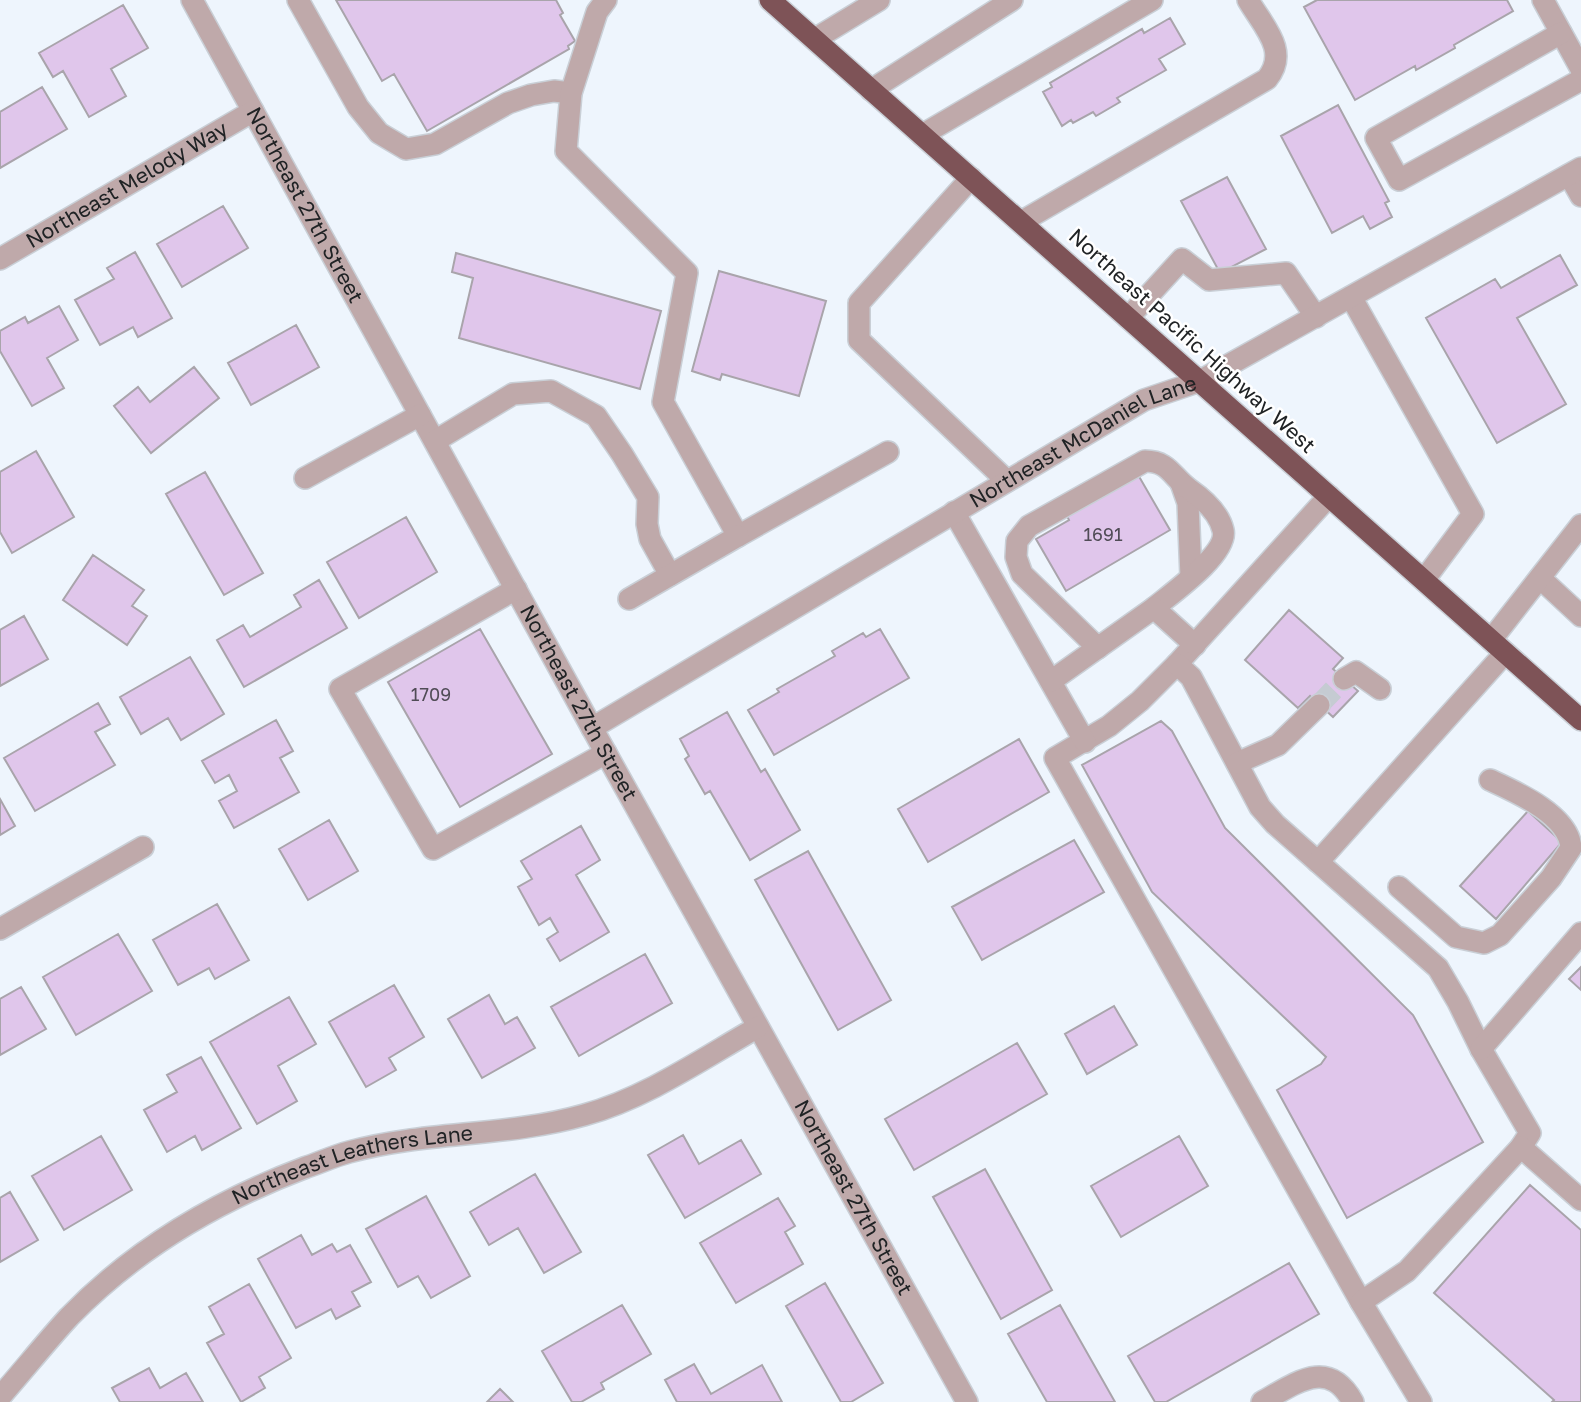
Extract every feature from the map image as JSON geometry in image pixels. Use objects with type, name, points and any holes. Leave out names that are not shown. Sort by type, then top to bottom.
[{"type":"highway","name":"Northeast Pacific Highway West","points":[[770,0],[1581,720]]},
{"type":"street","name":"Northeast 27th Street","points":[[192,0],[592,728],[967,1402]]},
{"type":"street","points":[[298,0],[358,107],[379,133],[406,149],[435,144],[508,103],[531,95],[554,91],[571,93]]},
{"type":"street","points":[[606,0],[597,12],[571,93],[566,151],[687,273],[663,402],[738,536]]},
{"type":"street","points":[[815,39],[879,0]]},
{"type":"street","points":[[871,90],[1012,0]]},
{"type":"street","points":[[922,135],[1152,0]]},
{"type":"street","points":[[1021,222],[1267,79],[1276,68],[1278,51],[1248,0]]},
{"type":"street","points":[[1543,0],[1581,69]]},
{"type":"street","points":[[1561,33],[1376,138],[1399,180],[1581,80]]},
{"type":"street","name":"Northeast Melody Way","points":[[0,259],[253,111]]},
{"type":"street","points":[[1575,172],[1581,196]]},
{"type":"street","name":"Northeast McDaniel Lane","points":[[592,728],[1144,400],[1200,381],[1575,172]]},
{"type":"street","points":[[971,178],[859,303],[859,340],[1007,481]]},
{"type":"street","points":[[1128,318],[1182,259],[1209,280],[1286,273],[1316,317]]},
{"type":"street","points":[[1351,297],[1473,514],[1424,580]]},
{"type":"street","points":[[435,441],[513,394],[551,391],[596,416],[648,497],[647,524],[650,539],[670,575]]},
{"type":"street","points":[[305,478],[420,415]]},
{"type":"street","points":[[629,599],[888,452]]},
{"type":"street","points":[[1051,681],[1098,648],[1154,608],[1213,556],[1223,541],[1224,530],[1215,513],[1181,483],[1171,470],[1156,461],[1145,461],[1029,526],[1017,541],[1016,557],[1022,574],[1098,648]]},
{"type":"street","points":[[1181,483],[1188,503],[1191,577]]},
{"type":"street","points":[[1329,496],[1195,645],[1140,701],[1109,726],[1055,758],[1361,1302],[1421,1402]]},
{"type":"street","points":[[954,512],[1085,742]]},
{"type":"street","points":[[1318,862],[1498,647],[1540,578],[1581,525]]},
{"type":"street","points":[[1540,578],[1581,616]]},
{"type":"street","points":[[516,589],[340,689],[433,849],[606,753]]},
{"type":"street","points":[[1154,608],[1195,645]]},
{"type":"street","points":[[1177,664],[1191,677],[1260,807],[1275,824],[1437,968],[1530,1133],[1521,1147],[1407,1270],[1361,1302]]},
{"type":"street","points":[[1343,678],[1356,671],[1380,690]]},
{"type":"street","points":[[1237,764],[1278,745],[1319,705]]},
{"type":"street","points":[[1399,887],[1456,937],[1469,942],[1484,943],[1500,935],[1551,878],[1571,848],[1571,840],[1566,830],[1532,800],[1490,780]]},
{"type":"street","points":[[0,929],[143,847]]},
{"type":"street","points":[[1481,1049],[1581,933]]},
{"type":"street","name":"Northeast Leathers Lane","points":[[0,1397],[70,1317],[137,1257],[198,1218],[272,1181],[348,1152],[414,1139],[583,1116],[628,1100],[758,1027]]},
{"type":"street","points":[[1521,1147],[1581,1200]]},
{"type":"street","points":[[1262,1402],[1303,1379],[1325,1376],[1345,1388],[1353,1402]]},
{"type":"building","points":[[336,0],[556,0],[563,13],[560,15],[575,41],[568,46],[569,49],[427,131],[394,74],[382,81]]},
{"type":"building","points":[[1317,0],[1507,0],[1513,11],[1416,70],[1415,66],[1355,100],[1304,7]]},
{"type":"building","points":[[123,5],[148,48],[111,69],[126,96],[89,117],[63,71],[53,77],[39,53]]},
{"type":"building","points":[[1170,18],[1185,44],[1159,59],[1166,70],[1117,98],[1120,102],[1096,116],[1093,112],[1062,126],[1043,92],[1052,87],[1050,83],[1142,29],[1144,33]]},
{"type":"building","points":[[42,87],[67,129],[0,168],[0,112]]},
{"type":"building","points":[[1338,105],[1389,201],[1385,203],[1392,217],[1370,229],[1363,216],[1332,233],[1281,136]]},
{"type":"building","points":[[1227,177],[1266,249],[1220,273],[1181,201]]},
{"type":"building","points":[[223,206],[248,248],[182,287],[157,244]]},
{"type":"building","points":[[135,252],[172,318],[138,337],[133,327],[100,345],[75,300],[114,279],[107,268]]},
{"type":"building","points":[[456,253],[661,311],[640,389],[459,338],[473,278],[452,272]]},
{"type":"building","points":[[1560,255],[1577,285],[1517,318],[1566,404],[1497,443],[1426,318],[1495,279],[1501,288]]},
{"type":"building","points":[[719,271],[826,301],[799,396],[722,374],[720,380],[692,371]]},
{"type":"building","points":[[59,306],[78,340],[47,358],[64,388],[32,406],[0,351],[0,331],[25,317],[28,323]]},
{"type":"building","points":[[296,325],[319,367],[251,405],[228,363]]},
{"type":"building","points":[[194,367],[219,398],[151,453],[114,406],[138,387],[150,402]]},
{"type":"building","points":[[36,451],[74,517],[12,553],[0,532],[0,472]]},
{"type":"building","points":[[205,472],[263,573],[224,595],[166,494]]},
{"type":"building","points":[[1137,473],[1170,530],[1066,591],[1036,539],[1069,520],[1066,514]]},
{"type":"building","points":[[406,517],[437,572],[359,618],[327,562]]},
{"type":"building","points":[[93,555],[144,590],[132,606],[147,616],[127,645],[63,600]]},
{"type":"building","points":[[319,580],[347,628],[244,687],[217,640],[243,625],[250,637],[301,607],[294,595]]},
{"type":"building","points":[[1289,610],[1343,658],[1333,669],[1358,691],[1333,717],[1310,696],[1298,708],[1245,660]]},
{"type":"building","points":[[24,616],[48,659],[0,686],[0,630]]},
{"type":"building","points":[[480,629],[552,754],[460,807],[388,682]]},
{"type":"building","points":[[880,629],[909,678],[774,755],[748,710],[779,692],[777,689],[835,656],[832,651],[863,633],[866,637]]},
{"type":"building","points":[[190,657],[224,714],[181,740],[168,718],[141,734],[120,697]]},
{"type":"building","points":[[98,703],[110,724],[95,732],[115,765],[35,811],[4,758]]},
{"type":"building","points":[[727,712],[761,772],[765,769],[800,830],[750,860],[710,791],[705,794],[685,759],[689,756],[680,739]]},
{"type":"building","points":[[276,720],[293,751],[280,758],[299,792],[234,828],[219,801],[237,791],[229,775],[215,783],[202,761]]},
{"type":"building","points":[[1161,721],[1172,731],[1225,828],[1413,1015],[1483,1142],[1347,1218],[1277,1090],[1321,1064],[1326,1057],[1152,892],[1082,765]]},
{"type":"building","points":[[1019,739],[1049,792],[928,862],[898,809]]},
{"type":"building","points":[[0,799],[15,826],[0,835]]},
{"type":"building","points":[[1528,811],[1562,842],[1496,919],[1460,886]]},
{"type":"building","points":[[329,820],[358,871],[308,900],[279,849]]},
{"type":"building","points":[[581,826],[600,860],[576,875],[609,932],[560,961],[547,939],[558,932],[550,918],[539,925],[518,887],[532,879],[521,861]]},
{"type":"building","points":[[1074,840],[1104,892],[982,960],[952,907]]},
{"type":"building","points":[[808,851],[891,1000],[838,1030],[755,880]]},
{"type":"building","points":[[217,904],[249,960],[215,979],[209,968],[178,985],[153,940]]},
{"type":"building","points":[[118,934],[152,991],[76,1035],[43,977]]},
{"type":"building","points":[[645,954],[672,1003],[579,1056],[551,1007]]},
{"type":"building","points":[[1581,967],[1581,990],[1569,979]]},
{"type":"building","points":[[394,985],[424,1037],[389,1058],[396,1070],[366,1087],[329,1022]]},
{"type":"building","points":[[21,987],[46,1029],[0,1055],[0,999]]},
{"type":"building","points":[[489,995],[505,1024],[517,1017],[535,1048],[482,1078],[448,1019]]},
{"type":"building","points":[[289,997],[316,1044],[278,1066],[297,1101],[257,1124],[210,1042]]},
{"type":"building","points":[[1114,1006],[1137,1045],[1087,1074],[1065,1034]]},
{"type":"building","points":[[1017,1043],[1047,1094],[914,1170],[885,1119]]},
{"type":"building","points":[[201,1057],[241,1128],[202,1150],[195,1136],[167,1152],[144,1110],[177,1092],[167,1075]]},
{"type":"building","points":[[683,1135],[699,1164],[741,1140],[761,1174],[685,1218],[648,1155]]},
{"type":"building","points":[[101,1136],[132,1190],[64,1230],[32,1176]]},
{"type":"building","points":[[1179,1136],[1208,1186],[1121,1237],[1091,1186]]},
{"type":"building","points":[[985,1169],[1052,1290],[1001,1319],[933,1197]]},
{"type":"building","points":[[535,1174],[581,1252],[544,1273],[518,1228],[489,1245],[470,1212]]},
{"type":"building","points":[[1530,1185],[1581,1230],[1581,1402],[1552,1402],[1554,1400],[1434,1293]]},
{"type":"building","points":[[10,1192],[38,1240],[0,1262],[0,1198]]},
{"type":"building","points":[[426,1196],[470,1276],[431,1298],[418,1276],[398,1287],[366,1229]]},
{"type":"building","points":[[778,1198],[795,1226],[785,1232],[803,1264],[736,1303],[700,1243]]},
{"type":"building","points":[[301,1235],[312,1255],[332,1244],[337,1252],[350,1245],[371,1282],[352,1292],[360,1306],[336,1319],[331,1309],[296,1328],[258,1259]]},
{"type":"building","points":[[1289,1263],[1319,1314],[1166,1402],[1155,1402],[1128,1356]]},
{"type":"building","points":[[825,1283],[883,1383],[851,1402],[841,1402],[786,1306]]},
{"type":"building","points":[[249,1284],[291,1358],[259,1377],[265,1388],[241,1402],[207,1343],[224,1334],[209,1307]]},
{"type":"building","points":[[622,1305],[651,1354],[601,1383],[604,1389],[581,1402],[572,1402],[542,1351]]},
{"type":"building","points":[[1060,1305],[1115,1402],[1047,1402],[1008,1334]]},
{"type":"building","points":[[694,1364],[711,1394],[762,1365],[782,1402],[677,1402],[665,1380]]},
{"type":"building","points":[[149,1368],[160,1388],[186,1373],[203,1402],[120,1402],[112,1388]]},
{"type":"building","points":[[500,1389],[513,1402],[487,1402]]},
{"type":"tunnel","points":[[1319,705],[1344,679]]}]
